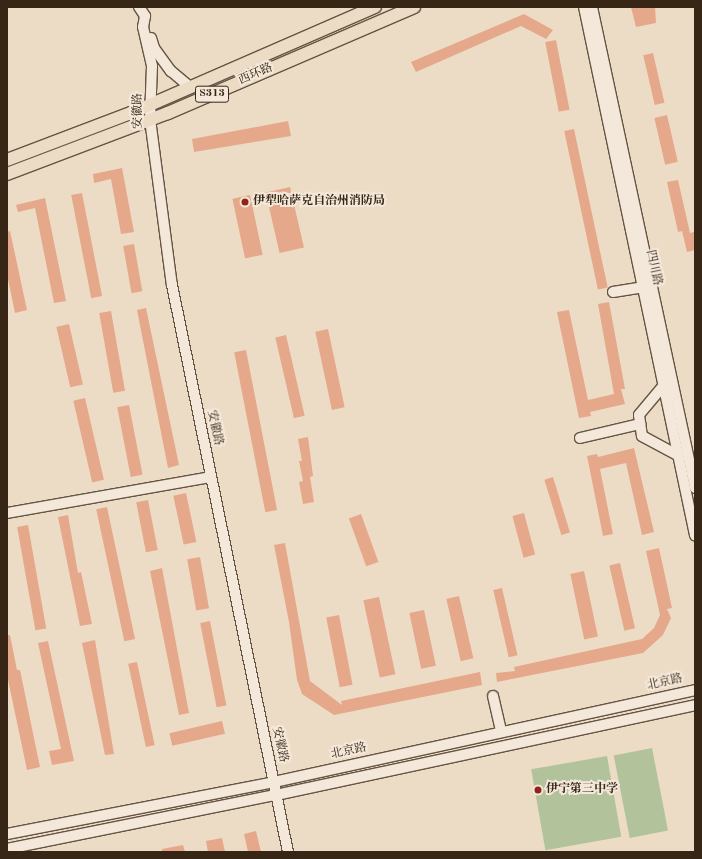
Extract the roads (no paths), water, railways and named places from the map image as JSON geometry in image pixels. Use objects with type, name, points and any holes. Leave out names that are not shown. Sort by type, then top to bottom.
[{"type":"main road","name":"西环路","points":[[7,160],[152,104],[375,7]]},
{"type":"main road","name":"西环路","points":[[7,174],[150,119],[414,7]]},
{"type":"street","name":"四川路","points":[[584,7],[695,535]]},
{"type":"street","name":"四川路","points":[[592,7],[695,488]]},
{"type":"street","points":[[141,10],[154,48],[171,71],[190,87]]},
{"type":"street","name":"安徽路","points":[[141,10],[152,66],[152,104],[150,119],[172,285],[288,852]]},
{"type":"street","points":[[613,292],[643,288]]},
{"type":"street","points":[[664,385],[639,415],[642,436],[679,456]]},
{"type":"street","points":[[580,438],[640,424]]},
{"type":"street","points":[[7,514],[211,477]]},
{"type":"street","name":"北京路","points":[[7,834],[274,782],[695,690]]},
{"type":"street","points":[[493,696],[501,732]]},
{"type":"street","points":[[7,849],[276,795],[695,705]]},
{"type":"place","name":"伊犁哈萨克自治州消防局","points":[[245,202]]},
{"type":"place","name":"伊宁第三中学","points":[[538,790]]}]
